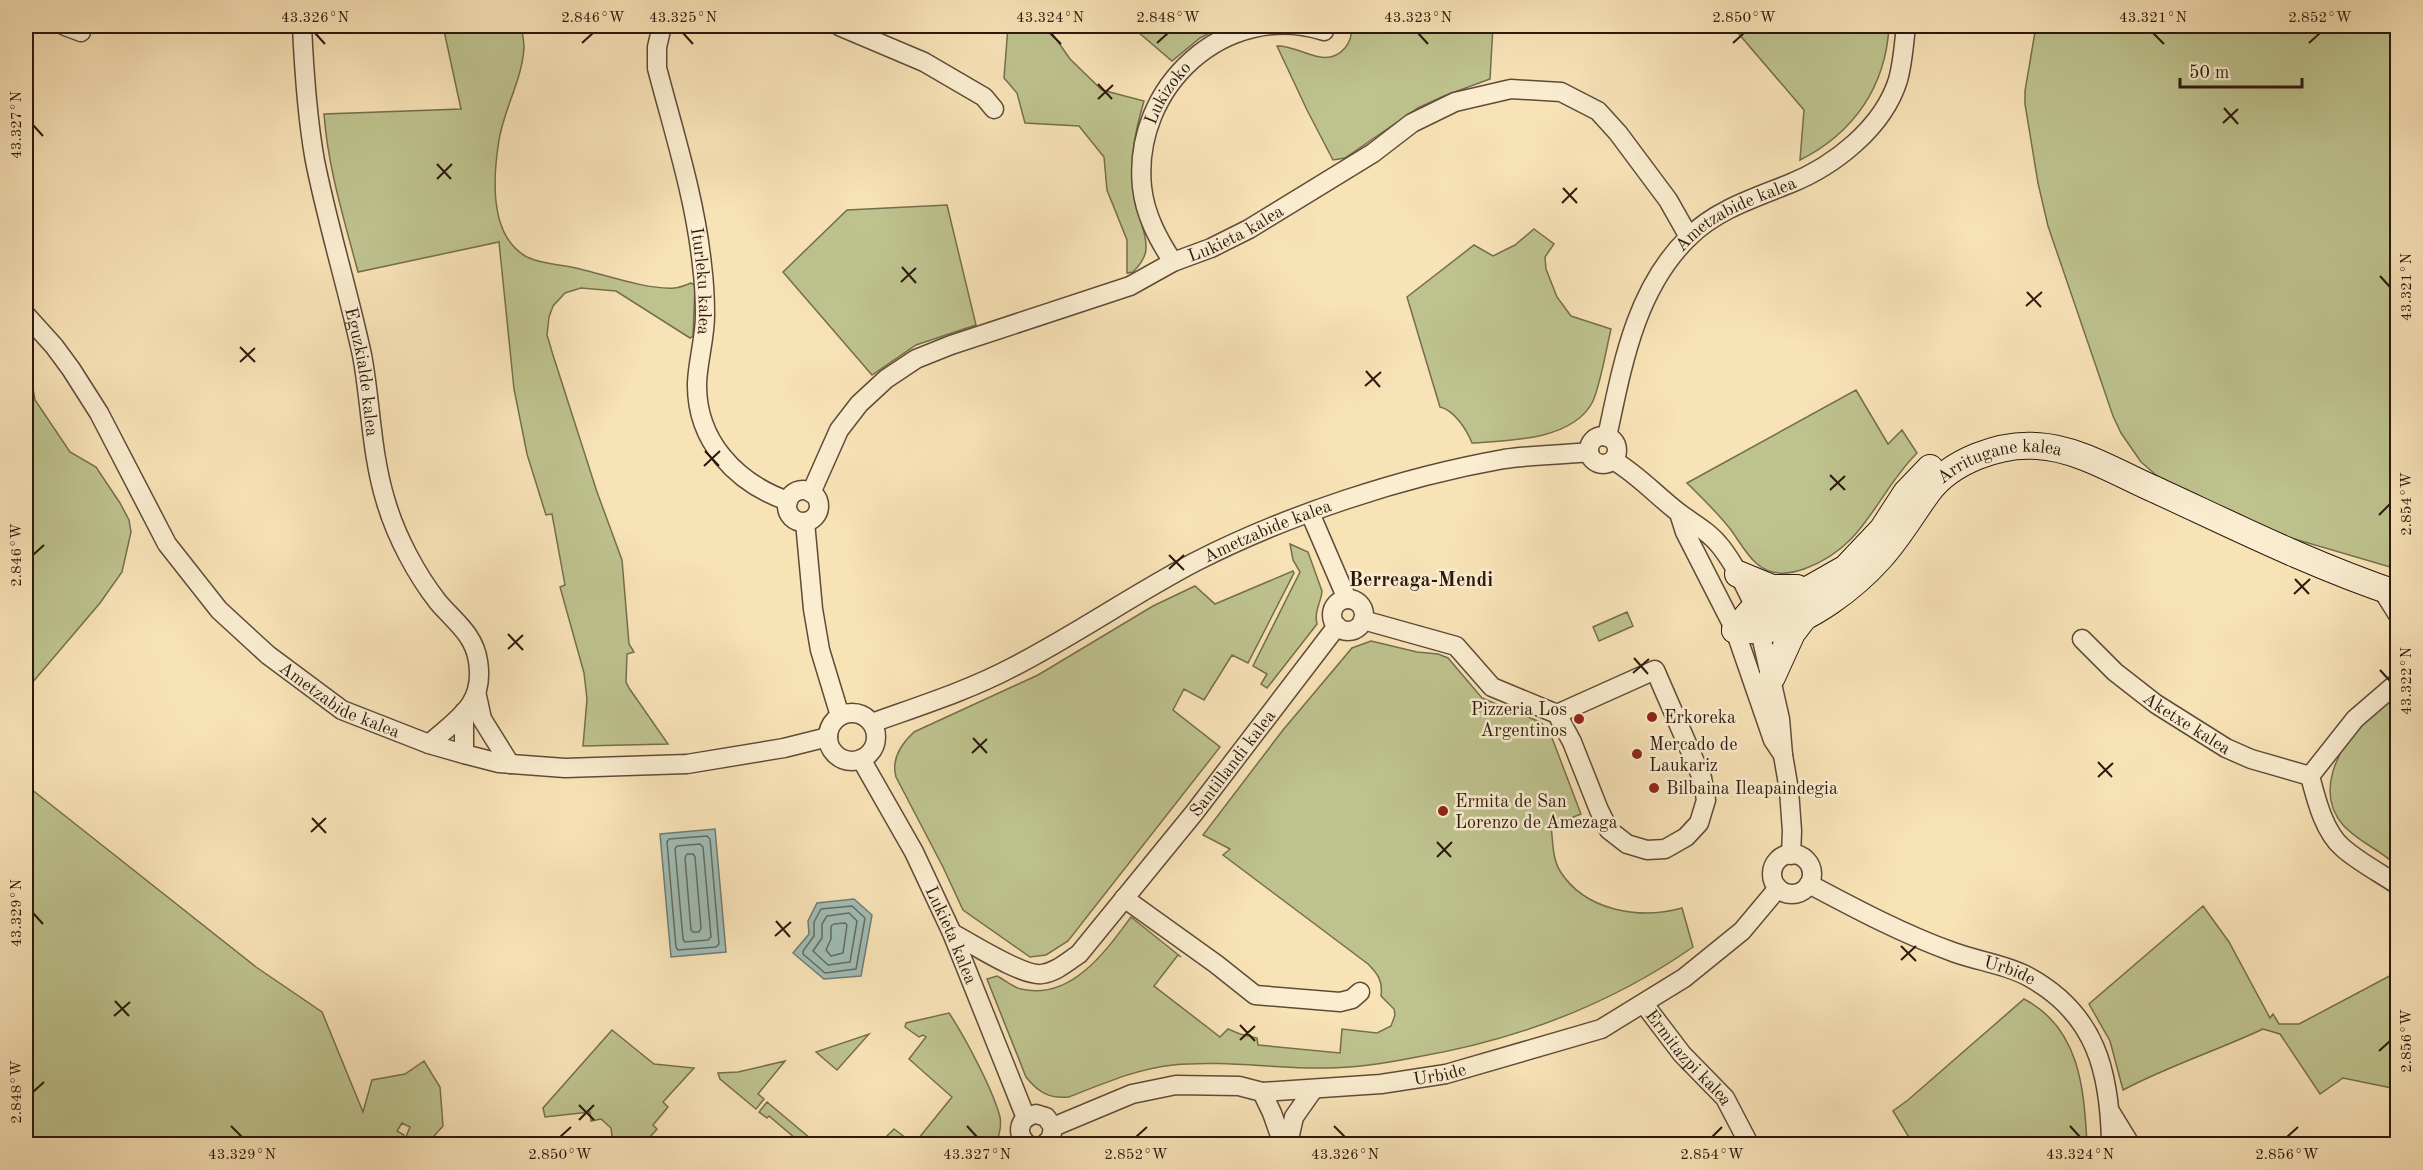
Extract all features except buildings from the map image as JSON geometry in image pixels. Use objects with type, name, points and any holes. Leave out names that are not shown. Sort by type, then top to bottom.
[{"type":"street","name":"Eguzkialde kalea","points":[[302,26],[304,65],[315,159],[362,356],[375,451],[386,502],[406,551],[437,601],[471,637],[478,660],[480,684],[477,696],[482,719],[510,764]]},
{"type":"street","name":"Iturleku kalea","points":[[662,26],[657,47],[657,68],[692,201],[702,264],[705,316],[697,383],[698,405],[712,444],[724,460],[740,476],[770,495],[788,501]]},
{"type":"street","points":[[839,26],[924,62],[965,84],[984,97],[994,109]]},
{"type":"street","name":"Lukizoko","points":[[1173,262],[1158,240],[1142,189],[1141,166],[1144,140],[1163,93],[1178,73],[1198,54],[1218,41],[1244,31],[1277,26],[1308,26],[1324,31]]},
{"type":"street","name":"Ametzabide kalea","points":[[1607,437],[1626,348],[1662,267],[1689,237],[1707,222],[1750,198],[1790,184],[1819,169],[1846,150],[1869,127],[1893,91],[1902,62],[1906,26]]},
{"type":"street","name":"Lukieta kalea","points":[[811,493],[838,430],[845,421],[859,404],[886,379],[916,359],[1130,285],[1173,262],[1211,248],[1249,229],[1373,153],[1412,123],[1455,102],[1511,89],[1561,92],[1598,111],[1618,132],[1668,200],[1689,237]]},
{"type":"street","name":"Lukieta kalea","points":[[1668,200],[1707,222]]},
{"type":"street","name":"Ametzabide kalea","points":[[26,315],[71,369],[99,413],[167,544],[219,610],[268,655],[342,710],[429,744],[465,754],[510,764],[565,768],[687,764],[784,748],[828,737]]},
{"type":"street","name":"Arritugane kalea","points":[[1750,623],[1846,568],[1882,531],[1906,493],[1928,469],[1958,448],[1989,436],[2019,430],[2045,429],[2073,435],[2121,458],[2238,528]]},
{"type":"street","points":[[1607,437],[1616,445],[1617,453],[1612,460],[1600,464],[1593,460],[1589,452],[1594,440],[1607,437]]},
{"type":"street","name":"Arritugane kalea","points":[[1805,616],[1856,582],[1881,557],[1906,526],[1929,490],[1959,465],[1995,449],[2037,446],[2074,454],[2277,547],[2389,591]]},
{"type":"street","name":"Ametzabide kalea","points":[[872,723],[973,686],[1011,668],[1195,562],[1310,513],[1403,482],[1505,459],[1589,452]]},
{"type":"street","points":[[1612,460],[1626,468],[1679,513],[1697,524],[1719,545],[1738,574],[1773,740],[1783,754]]},
{"type":"street","points":[[797,492],[811,493],[817,500],[818,509],[814,518],[800,522],[791,516],[787,507],[788,501],[797,492]]},
{"type":"street","points":[[1310,513],[1347,599],[1361,605],[1364,620],[1361,625],[1347,631],[1337,626],[1333,612],[1338,603],[1347,599]]},
{"type":"street","points":[[1679,513],[1685,532],[1750,623],[1772,677],[1789,790],[1791,855]]},
{"type":"street","points":[[805,522],[813,609],[820,650],[840,716]]},
{"type":"street","points":[[1738,574],[1772,588],[1815,585]]},
{"type":"street","points":[[2389,591],[2397,615]]},
{"type":"street","points":[[1750,623],[1774,628],[1805,616]]},
{"type":"street","points":[[1772,677],[1792,633],[1805,616]]},
{"type":"street","points":[[1364,620],[1456,646],[1492,687],[1557,714],[1572,742],[1609,830],[1627,844],[1647,850],[1665,849],[1686,837],[1699,823],[1706,800],[1702,778],[1654,670],[1557,714]]},
{"type":"street","name":"Santillandi kalea","points":[[952,933],[1022,972],[1040,975],[1058,969],[1079,954],[1194,813],[1337,626]]},
{"type":"street","name":"Aketxe kalea","points":[[2082,639],[2115,672],[2156,704],[2226,748],[2252,759],[2310,776]]},
{"type":"street","points":[[2397,681],[2355,719],[2310,776],[2316,800],[2328,828],[2341,847],[2397,885]]},
{"type":"street","points":[[429,744],[464,712],[477,696]]},
{"type":"street","points":[[464,712],[465,754]]},
{"type":"street","points":[[846,713],[861,714],[872,723],[875,729],[876,744],[861,759],[846,760],[839,757],[830,745],[828,737],[834,722],[840,716],[846,713]]},
{"type":"street","points":[[465,754],[482,719]]},
{"type":"street","name":"Lukieta kalea","points":[[861,759],[914,852],[952,933],[1026,1118],[1020,1131],[1021,1137],[1027,1144]]},
{"type":"street","points":[[1785,856],[1802,858],[1810,867],[1809,884],[1800,892],[1788,894],[1778,888],[1772,876],[1775,864],[1785,856]]},
{"type":"street","name":"Urbide","points":[[1809,884],[1890,926],[1953,952],[2026,975],[2054,995],[2077,1015],[2101,1058],[2111,1112],[2111,1144]]},
{"type":"street","name":"Urbide","points":[[1053,1127],[1132,1094],[1176,1085],[1239,1086],[1262,1092],[1381,1084],[1446,1074],[1502,1060],[1601,1029],[1684,978],[1742,932],[1778,888]]},
{"type":"street","points":[[1124,898],[1255,995],[1340,1002],[1352,999],[1360,992]]},
{"type":"street","name":"Ermitazpi kalea","points":[[1644,1004],[1682,1054],[1725,1098],[1749,1144]]},
{"type":"street","points":[[1288,1144],[1294,1117],[1313,1090]]},
{"type":"street","points":[[1286,1091],[1294,1117]]},
{"type":"street","points":[[1272,1113],[1286,1091]]},
{"type":"street","points":[[1262,1092],[1283,1144]]},
{"type":"street","points":[[2111,1112],[2130,1144]]},
{"type":"street","points":[[1026,1118],[1036,1114],[1050,1121],[1053,1127],[1051,1138],[1045,1144]]},
{"type":"green space","points":[[443,26],[522,26],[523,60],[501,128],[495,188],[500,221],[515,247],[527,257],[540,262],[573,267],[640,284],[664,288],[678,288],[691,283],[695,285],[693,336],[690,338],[616,291],[581,288],[565,293],[553,306],[547,335],[597,492],[622,560],[629,644],[634,652],[627,654],[626,682],[668,744],[583,746],[587,699],[584,673],[560,587],[565,585],[552,514],[546,515],[527,454],[514,389],[499,242],[358,272],[333,174],[324,114],[461,109]]},
{"type":"green space","points":[[1008,26],[1047,26],[1070,59],[1102,90],[1144,101],[1137,126],[1132,177],[1135,203],[1144,231],[1146,252],[1133,272],[1127,273],[1127,240],[1107,190],[1104,157],[1079,126],[1025,123],[1017,93],[1004,78]]},
{"type":"green space","points":[[1131,26],[1223,26],[1200,38],[1172,61]]},
{"type":"green space","points":[[1352,26],[1493,26],[1490,79],[1418,108],[1345,158],[1333,160],[1277,46],[1329,57],[1345,48],[1351,37]]},
{"type":"green space","points":[[1732,26],[1889,26],[1887,48],[1881,68],[1874,88],[1864,105],[1836,136],[1800,160],[1804,110]]},
{"type":"green space","points":[[2036,26],[2397,26],[2397,569],[2274,533],[2239,514],[2172,484],[2156,475],[2141,462],[2121,433],[2113,416],[2048,226],[2038,183],[2025,104],[2025,91]]},
{"type":"green space","points":[[947,205],[976,325],[916,345],[872,375],[783,272],[847,210]]},
{"type":"green space","points":[[1534,229],[1554,244],[1545,257],[1546,269],[1557,297],[1571,316],[1611,329],[1598,385],[1593,401],[1584,414],[1571,424],[1556,431],[1522,439],[1472,443],[1455,416],[1440,407],[1407,297],[1474,245],[1493,256],[1515,245]]},
{"type":"green space","points":[[26,357],[35,400],[70,452],[96,467],[120,503],[129,520],[131,532],[122,572],[100,603],[26,690]]},
{"type":"green space","points":[[1856,390],[1888,444],[1902,430],[1917,453],[1856,534],[1842,548],[1825,559],[1798,571],[1779,573],[1761,567],[1746,552],[1726,524],[1687,483]]},
{"type":"green space","points":[[1290,544],[1308,552],[1322,591],[1316,615],[1317,624],[1267,688],[1261,684],[1267,674],[1253,666],[1300,572],[1293,560]]},
{"type":"green space","points":[[1293,571],[1248,663],[1232,655],[1204,700],[1184,689],[1173,710],[1220,747],[1068,941],[1046,955],[1030,957],[963,910],[896,777],[896,758],[909,737],[914,732],[1038,675],[1153,606],[1195,586],[1215,604]]},
{"type":"green space","points":[[1627,612],[1633,626],[1599,641],[1593,627]]},
{"type":"green space","points":[[1371,641],[1448,658],[1482,698],[1540,722],[1549,730],[1581,814],[1551,826],[1554,855],[1560,871],[1571,885],[1584,895],[1615,909],[1649,913],[1682,908],[1693,947],[1661,968],[1595,1003],[1526,1030],[1454,1050],[1383,1063],[1338,1068],[1173,1065],[1133,1073],[1069,1097],[1050,1096],[1035,1087],[1026,1077],[987,979],[997,976],[1021,989],[1039,991],[1056,988],[1085,970],[1098,958],[1131,917],[1181,957],[1178,955],[1154,986],[1220,1037],[1228,1029],[1257,1038],[1258,1045],[1340,1053],[1342,1029],[1377,1033],[1391,1026],[1395,1015],[1394,1009],[1381,996],[1381,986],[1375,971],[1223,855],[1230,849],[1203,835],[1283,730],[1352,648]]},
{"type":"green space","points":[[2397,692],[2397,866],[2343,825],[2335,813],[2330,787],[2337,761],[2351,736],[2368,717]]},
{"type":"green space","points":[[26,785],[256,967],[322,1012],[363,1112],[372,1080],[405,1074],[424,1061],[440,1087],[443,1126],[427,1144],[403,1144],[410,1127],[402,1123],[397,1131],[404,1135],[399,1144],[26,1144]]},
{"type":"green space","points":[[2203,906],[2229,942],[2270,1018],[2273,1014],[2279,1024],[2299,1024],[2397,972],[2397,1089],[2343,1078],[2320,1094],[2280,1034],[2263,1029],[2157,1073],[2123,1090],[2110,1041],[2089,1004]]},
{"type":"green space","points":[[2024,999],[2043,1011],[2068,1043],[2081,1082],[2087,1144],[1913,1144],[1893,1111]]},
{"type":"green space","points":[[949,1013],[970,1049],[991,1093],[1000,1117],[999,1135],[996,1144],[914,1144],[952,1097],[909,1059],[926,1037],[923,1035],[919,1037],[905,1027],[906,1023]]},
{"type":"green space","points":[[612,1030],[654,1064],[694,1068],[663,1102],[668,1107],[653,1125],[657,1129],[644,1144],[613,1144],[611,1128],[601,1119],[591,1121],[590,1112],[545,1117],[543,1108]]},
{"type":"green space","points":[[869,1034],[837,1070],[816,1052]]},
{"type":"green space","points":[[785,1061],[758,1094],[764,1099],[756,1109],[720,1079],[718,1073],[738,1072]]},
{"type":"green space","points":[[767,1102],[817,1144],[802,1144],[769,1116],[767,1118],[759,1112]]},
{"type":"green space","points":[[894,1129],[914,1144],[879,1144]]},
{"type":"water","points":[[715,829],[726,952],[671,957],[660,834]]},
{"type":"water","points":[[854,899],[872,915],[861,976],[824,979],[793,953],[809,934],[808,921],[817,903]]},
{"type":"place","name":"Erkoreka","points":[[1652,717]]},
{"type":"place","name":"Pizzeria Los Argentinos","points":[[1579,719]]},
{"type":"place","name":"Mercado de Laukariz","points":[[1637,754]]},
{"type":"place","name":"Bilbaina Ileapaindegia","points":[[1654,788]]},
{"type":"place","name":"Ermita de San Lorenzo de Amezaga","points":[[1443,811]]},
{"type":"district","name":"Berreaga-Mendi","points":[[1421,579]]}]
